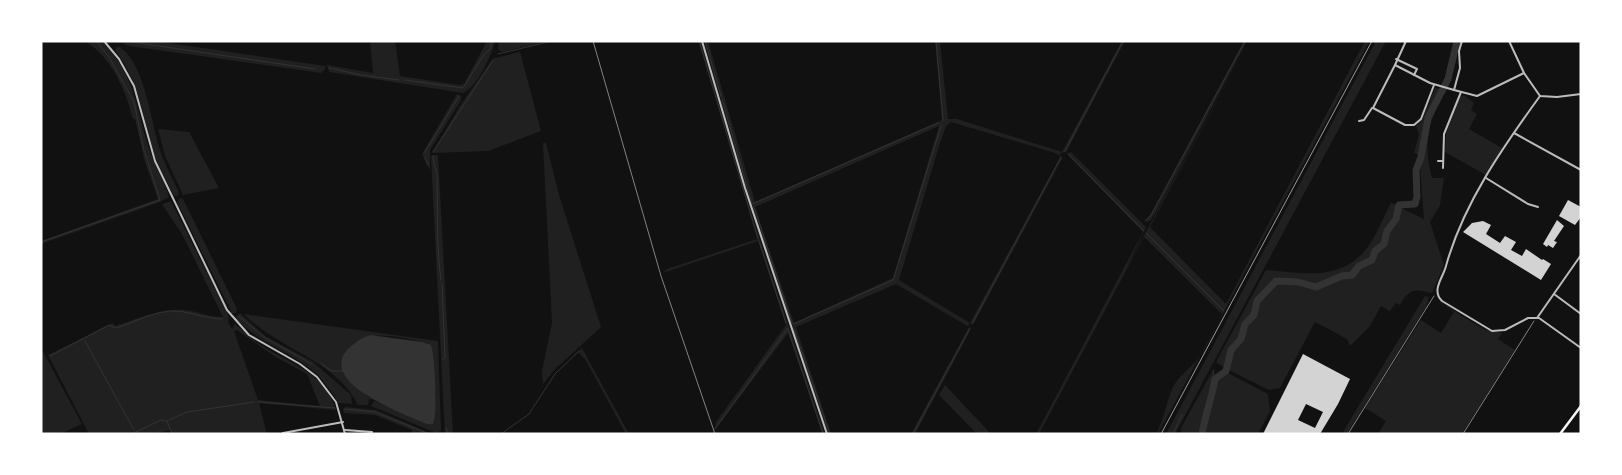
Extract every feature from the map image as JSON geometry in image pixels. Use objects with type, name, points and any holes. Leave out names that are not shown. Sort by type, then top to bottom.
[{"type":"main road","points":[[1560,434],[1581,406]]},
{"type":"street","points":[[104,41],[119,58],[134,86],[155,161],[227,310],[249,335],[300,364],[317,377],[334,399],[346,430],[345,434]]},
{"type":"street","points":[[702,41],[744,188],[827,434]]},
{"type":"street","points":[[1359,121],[1364,120],[1373,108],[1406,41]]},
{"type":"street","points":[[1454,90],[1459,71],[1459,51],[1462,41]]},
{"type":"street","points":[[1509,41],[1524,74],[1540,96]]},
{"type":"street","points":[[1396,59],[1417,69],[1414,75]]},
{"type":"street","points":[[1395,65],[1434,85],[1477,96],[1524,74]]},
{"type":"street","points":[[1373,108],[1405,125],[1414,125],[1421,118],[1434,85]]},
{"type":"street","points":[[1443,168],[1444,134],[1461,92]]},
{"type":"street","points":[[1540,96],[1557,97],[1581,94]]},
{"type":"street","points":[[1540,96],[1514,133],[1473,201],[1448,259],[1437,289],[1437,295],[1442,301],[1492,331],[1505,330],[1528,318],[1537,318],[1581,348]]},
{"type":"street","points":[[1514,133],[1581,170]]},
{"type":"street","points":[[1438,161],[1443,161]]},
{"type":"street","points":[[1486,178],[1528,204],[1538,207]]},
{"type":"street","points":[[1537,318],[1581,255]]},
{"type":"street","points":[[1554,294],[1581,314]]},
{"type":"street","points":[[284,434],[343,422]]},
{"type":"street","points":[[346,430],[372,432]]},
{"type":"path","points":[[593,41],[661,276],[715,434]]},
{"type":"path","points":[[1348,434],[1432,298],[1437,295]]},
{"type":"path","points":[[1463,434],[1537,318]]},
{"type":"shaded area","points":[[84,41],[102,41],[123,69],[134,95],[151,154],[169,197],[160,202],[41,244],[41,241],[158,199],[145,162],[135,119],[133,119],[122,86],[110,64],[94,47]]},
{"type":"shaded area","points":[[119,41],[156,41],[325,66],[325,69],[321,73],[129,46]]},
{"type":"shaded area","points":[[370,41],[395,41],[400,76],[459,85],[464,84],[487,41],[495,41],[491,54],[478,78],[463,93],[329,72],[327,65],[373,73]]},
{"type":"shaded area","points":[[499,41],[549,41],[502,52],[498,49]]},
{"type":"shaded area","points":[[699,41],[701,41],[745,195],[825,434],[823,434],[788,333],[714,431],[716,422],[786,325],[758,241],[663,273],[667,269],[757,239]]},
{"type":"shaded area","points":[[704,41],[708,41],[755,202],[942,120],[935,41],[940,41],[948,119],[957,119],[1062,152],[1122,41],[1125,41],[1066,152],[1060,153],[1062,159],[974,323],[968,324],[969,327],[896,284],[796,327],[831,434],[828,434],[752,208]],"holes":[[[951,122],[1061,156],[970,323],[899,280],[940,143],[946,126]],[[939,126],[893,278],[794,323],[755,207]]]},
{"type":"shaded area","points":[[1244,41],[1247,41],[1157,210],[1150,221],[1144,222],[1151,214]]},
{"type":"shaded area","points":[[1249,41],[1150,227],[1226,304],[1365,41],[1369,42],[1216,326],[1222,314],[1144,237],[1039,434],[1036,434],[1143,232],[1067,154],[1071,152],[1146,227],[1126,269]]},
{"type":"shaded area","points":[[1376,41],[1386,41],[1175,434],[1166,434]]},
{"type":"shaded area","points":[[118,46],[127,53],[140,77],[159,147],[179,192],[178,196],[174,196],[155,156],[135,87],[124,63],[115,50]]},
{"type":"shaded area","points":[[520,52],[541,131],[488,151],[432,153],[460,106],[491,61],[495,58]]},
{"type":"shaded area","points":[[1435,88],[1447,90],[1431,122],[1428,144],[1429,166],[1432,178],[1444,178],[1440,205],[1430,222],[1444,265],[1432,293],[1418,290],[1411,292],[1400,305],[1396,303],[1390,311],[1381,306],[1370,326],[1350,346],[1347,339],[1315,322],[1280,388],[1269,390],[1227,369],[1233,349],[1242,339],[1246,325],[1255,317],[1257,301],[1273,284],[1297,283],[1316,288],[1328,282],[1353,276],[1360,268],[1373,261],[1375,252],[1385,243],[1389,229],[1398,218],[1399,207],[1424,219],[1420,166],[1422,157],[1414,153],[1419,134],[1416,126],[1422,120]]},
{"type":"shaded area","points":[[457,94],[461,96],[461,100],[430,150],[430,170],[422,154]]},
{"type":"shaded area","points":[[1464,95],[1474,103],[1471,110],[1477,114],[1469,129],[1502,148],[1486,175],[1445,152],[1446,133],[1460,97]]},
{"type":"shaded area","points":[[158,129],[189,132],[219,188],[183,195],[165,156]]},
{"type":"shaded area","points":[[543,143],[546,143],[559,195],[601,327],[554,370],[543,384],[542,371],[552,323]]},
{"type":"shaded area","points":[[432,155],[438,155],[453,434],[445,434],[431,157]]},
{"type":"shaded area","points":[[180,198],[183,199],[237,309],[236,313],[232,313],[177,202]]},
{"type":"shaded area","points":[[171,201],[229,317],[228,322],[232,329],[235,324],[259,344],[315,378],[331,397],[336,410],[259,403],[267,434],[171,434],[170,430],[154,434],[89,434],[48,355],[113,323],[115,326],[158,312],[184,310],[223,317],[182,234],[162,204]],"holes":[[[237,330],[274,356],[307,374],[320,406],[258,400],[234,331]]]},
{"type":"shaded area","points":[[1391,203],[1397,205],[1395,217],[1385,232],[1383,242],[1374,250],[1369,260],[1358,265],[1350,274],[1337,276],[1318,285],[1310,286],[1299,280],[1288,282],[1274,279],[1255,300],[1253,314],[1244,323],[1240,337],[1230,348],[1225,368],[1216,362],[1266,270],[1320,273],[1333,271],[1345,266],[1357,259],[1367,248]]},
{"type":"shaded area","points":[[1425,296],[1429,297],[1426,307],[1347,434],[1343,432]]},
{"type":"shaded area","points":[[1433,298],[1485,330],[1502,333],[1498,339],[1515,350],[1462,434],[1378,434],[1386,421],[1365,408],[1421,320],[1441,333],[1454,312]]},
{"type":"shaded area","points":[[240,313],[265,336],[313,362],[351,395],[352,404],[339,403],[323,381],[312,370],[244,327],[235,318]]},
{"type":"shaded area","points":[[244,314],[438,341],[441,431],[436,433],[371,406],[374,401],[431,424],[436,394],[428,343],[391,336],[367,337],[357,341],[348,349],[342,360],[349,378],[357,388],[373,400],[369,399],[368,405],[358,405],[348,389],[335,376],[321,365],[273,337]]},
{"type":"shaded area","points":[[1216,326],[1207,345],[1200,356]]},
{"type":"shaded area","points":[[969,327],[970,331],[915,434],[911,434]]},
{"type":"shaded area","points":[[370,335],[423,342],[431,345],[435,385],[435,418],[433,424],[427,424],[372,399],[347,379],[342,368],[343,356],[354,343]]},
{"type":"shaded area","points":[[41,348],[82,424],[60,434],[41,434]]},
{"type":"shaded area","points":[[582,348],[629,434],[626,434],[585,359],[578,352]]},
{"type":"shaded area","points":[[1200,356],[1158,434],[1156,434],[1175,383]]},
{"type":"shaded area","points":[[1213,370],[1212,392],[1201,434],[1181,434],[1181,428]]},
{"type":"shaded area","points":[[1226,372],[1268,394],[1270,411],[1258,434],[1202,434],[1215,391],[1215,381]]},
{"type":"shaded area","points":[[945,385],[991,434],[977,434],[939,395]]},
{"type":"shaded area","points":[[346,407],[376,410],[432,434],[412,434],[412,430],[375,415],[344,413],[343,409]]},
{"type":"building","points":[[1568,200],[1581,207],[1581,217],[1575,225],[1559,216]]},
{"type":"building","points":[[1557,220],[1564,226],[1554,241],[1557,242],[1553,248],[1548,245],[1547,247],[1543,244]]},
{"type":"building","points":[[1483,221],[1491,225],[1486,234],[1500,243],[1505,236],[1516,242],[1511,250],[1522,256],[1526,249],[1551,264],[1541,280],[1463,232],[1472,223]]},
{"type":"building","points":[[1303,354],[1350,379],[1320,434],[1263,434]],"holes":[[[1306,404],[1323,412],[1315,428],[1298,420]]]},
{"type":"waterway","points":[[41,242],[160,200],[144,150],[134,102],[109,57],[96,41]]},
{"type":"waterway","points":[[125,41],[315,69]]},
{"type":"waterway","points":[[405,80],[463,88],[483,56],[491,48],[491,41]]},
{"type":"waterway","points":[[498,54],[552,41]]},
{"type":"waterway","points":[[699,41],[758,238]]},
{"type":"waterway","points":[[705,41],[721,96]]},
{"type":"waterway","points":[[936,41],[943,120]]},
{"type":"waterway","points":[[1065,151],[1123,41]]},
{"type":"waterway","points":[[1146,220],[1151,215],[1245,41]]},
{"type":"waterway","points":[[1202,434],[1215,379],[1226,371],[1231,350],[1241,339],[1245,324],[1254,315],[1257,301],[1276,281],[1298,282],[1316,287],[1342,276],[1352,275],[1359,266],[1372,260],[1375,251],[1384,244],[1387,231],[1396,219],[1399,205],[1415,204],[1417,197],[1416,170],[1421,157],[1428,118],[1448,79],[1457,41]]},
{"type":"waterway","points":[[433,152],[494,59]]},
{"type":"waterway","points":[[329,68],[399,80]]},
{"type":"waterway","points":[[425,152],[459,96]]},
{"type":"waterway","points":[[722,99],[752,204],[938,123]]},
{"type":"waterway","points":[[793,324],[893,280],[941,126]]},
{"type":"waterway","points":[[1068,154],[1144,231]]},
{"type":"waterway","points":[[433,156],[437,175],[438,241],[441,280]]},
{"type":"waterway","points":[[972,324],[1061,157]]},
{"type":"waterway","points":[[425,158],[428,165]]},
{"type":"waterway","points":[[754,207],[792,323]]},
{"type":"waterway","points":[[1146,233],[1224,311]]},
{"type":"waterway","points":[[759,241],[786,323]]},
{"type":"waterway","points":[[442,285],[445,357],[443,360]]},
{"type":"waterway","points":[[50,356],[109,325],[116,328],[161,312],[176,311],[222,319]]},
{"type":"waterway","points":[[238,316],[267,339],[312,364]]},
{"type":"waterway","points":[[715,429],[788,328]]},
{"type":"waterway","points":[[913,434],[970,328]]},
{"type":"waterway","points":[[788,329],[823,434]]},
{"type":"waterway","points":[[794,329],[830,434]]},
{"type":"waterway","points":[[85,341],[134,430]]},
{"type":"waterway","points":[[501,434],[529,414],[555,374],[579,351]]},
{"type":"waterway","points":[[321,363],[331,371],[343,371]]},
{"type":"waterway","points":[[1213,370],[1215,379]]},
{"type":"waterway","points":[[132,434],[161,420],[167,421],[187,412],[254,402]]},
{"type":"waterway","points":[[258,402],[335,408]]},
{"type":"waterway","points":[[345,409],[375,412],[429,434]]},
{"type":"waterway","points":[[1173,434],[1182,415]]},
{"type":"waterway","points":[[167,421],[172,434]]},
{"type":"waterway","points":[[446,428],[448,434]]},
{"type":"railway","points":[[1161,434],[1372,41]]}]
